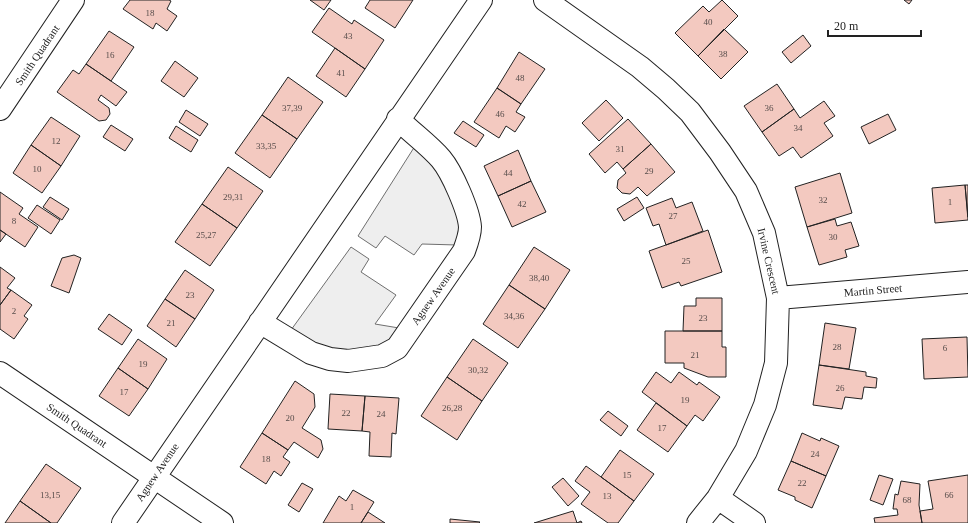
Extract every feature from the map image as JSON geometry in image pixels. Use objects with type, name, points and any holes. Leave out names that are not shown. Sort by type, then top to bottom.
[{"type":"street","name":"Smith Quadrant","points":[[0,109],[73,0]]},
{"type":"street","name":"Agnew Avenue","points":[[123,523],[153,477],[481,0]]},
{"type":"street","name":"Irvine Crescent","points":[[545,0],[640,67],[690,112],[720,152],[746,191],[764,233],[778,298],[776,363],[765,405],[746,451],[718,498],[698,523]]},
{"type":"street","name":"Agnew Avenue","points":[[260,322],[311,353],[330,359],[348,361],[382,356],[396,348],[464,251],[470,226],[464,203],[455,182],[442,160],[398,120]]},
{"type":"street","name":"Martin Street","points":[[778,298],[968,282]]},
{"type":"street","name":"Smith Quadrant","points":[[0,373],[153,477]]},
{"type":"street","points":[[153,477],[222,523]]},
{"type":"street","points":[[718,498],[754,523]]},
{"type":"shaded area","points":[[415,146],[424,153],[447,184],[462,227],[457,245],[422,244],[414,255],[385,236],[376,248],[358,236]]},
{"type":"shaded area","points":[[351,247],[369,259],[361,272],[396,295],[375,324],[399,328],[388,341],[374,349],[346,353],[303,340],[291,330]]},
{"type":"building","points":[[130,0],[169,0],[171,1],[167,9],[177,16],[167,31],[156,23],[153,29],[123,9]]},
{"type":"building","points":[[310,0],[331,0],[324,10]]},
{"type":"building","points":[[370,0],[413,0],[395,28],[365,8]]},
{"type":"building","points":[[722,0],[738,16],[698,56],[675,33],[703,6],[709,12]]},
{"type":"building","points":[[904,0],[912,0],[909,4]]},
{"type":"building","points":[[329,8],[352,24],[354,20],[384,40],[365,69],[312,32]]},
{"type":"building","points":[[724,29],[748,52],[721,79],[698,56]]},
{"type":"building","points":[[109,31],[134,47],[111,81],[86,64]]},
{"type":"building","points":[[803,35],[811,46],[791,63],[782,52]]},
{"type":"building","points":[[335,48],[365,69],[346,97],[316,76]]},
{"type":"building","points":[[519,52],[545,69],[521,104],[497,88]]},
{"type":"building","points":[[175,61],[198,78],[184,97],[161,81]]},
{"type":"building","points":[[86,64],[127,92],[116,106],[101,95],[98,100],[109,108],[110,114],[106,120],[99,121],[57,92],[73,70],[79,74]]},
{"type":"building","points":[[288,77],[323,102],[297,139],[262,115]]},
{"type":"building","points":[[777,84],[794,109],[762,132],[744,106]]},
{"type":"building","points":[[497,88],[521,104],[516,112],[525,117],[515,132],[506,126],[499,138],[474,122]]},
{"type":"building","points":[[606,100],[623,118],[599,141],[582,123]]},
{"type":"building","points":[[824,101],[835,116],[824,123],[833,136],[801,158],[793,147],[779,156],[762,132],[794,109],[800,118]]},
{"type":"building","points":[[186,110],[208,124],[200,136],[179,122]]},
{"type":"building","points":[[888,114],[896,130],[869,144],[861,127]]},
{"type":"building","points":[[262,115],[297,139],[270,178],[235,153]]},
{"type":"building","points":[[51,117],[80,136],[61,166],[31,145]]},
{"type":"building","points":[[628,119],[651,144],[623,169],[617,162],[605,173],[589,154]]},
{"type":"building","points":[[463,121],[484,135],[476,147],[454,133]]},
{"type":"building","points":[[111,125],[133,139],[125,151],[103,137]]},
{"type":"building","points":[[176,126],[198,140],[191,152],[169,138]]},
{"type":"building","points":[[651,144],[675,172],[647,196],[638,187],[630,194],[622,193],[617,188],[618,180],[626,173],[623,169]]},
{"type":"building","points":[[31,145],[61,166],[42,193],[13,173]]},
{"type":"building","points":[[518,150],[531,181],[498,196],[484,166]]},
{"type":"building","points":[[228,167],[263,191],[237,228],[202,204]]},
{"type":"building","points":[[840,173],[852,213],[807,227],[795,187]]},
{"type":"building","points":[[531,181],[546,212],[512,227],[498,196]]},
{"type":"building","points":[[965,185],[968,220],[935,223],[932,188]]},
{"type":"building","points":[[965,185],[968,185],[968,217]]},
{"type":"building","points":[[0,192],[23,208],[19,214],[38,227],[25,247],[0,230]]},
{"type":"building","points":[[50,197],[69,209],[62,220],[43,207]]},
{"type":"building","points":[[637,197],[644,208],[624,221],[617,209]]},
{"type":"building","points":[[672,198],[676,208],[692,202],[703,231],[666,245],[659,224],[653,226],[646,208]]},
{"type":"building","points":[[202,204],[237,228],[210,266],[175,242]]},
{"type":"building","points":[[37,205],[60,220],[51,234],[28,218]]},
{"type":"building","points":[[835,219],[837,226],[851,222],[859,246],[845,250],[847,257],[819,265],[807,227]]},
{"type":"building","points":[[0,230],[6,234],[0,242]]},
{"type":"building","points":[[708,230],[722,272],[681,286],[679,282],[662,288],[649,251]]},
{"type":"building","points":[[534,247],[570,270],[545,309],[509,285]]},
{"type":"building","points":[[74,255],[81,258],[69,293],[51,286],[62,258]]},
{"type":"building","points":[[0,267],[15,278],[7,288],[11,290],[0,305]]},
{"type":"building","points":[[185,270],[214,290],[195,319],[165,299]]},
{"type":"building","points":[[509,285],[545,309],[518,348],[483,324]]},
{"type":"building","points":[[11,290],[32,305],[24,316],[28,319],[14,339],[0,329],[0,305]]},
{"type":"building","points":[[696,298],[722,298],[722,331],[683,331],[684,306],[696,306]]},
{"type":"building","points":[[165,299],[195,319],[176,347],[147,326]]},
{"type":"building","points":[[109,314],[132,330],[122,345],[98,329]]},
{"type":"building","points":[[825,323],[856,328],[849,369],[819,365]]},
{"type":"building","points":[[665,331],[722,331],[722,347],[726,347],[726,377],[708,377],[684,368],[684,363],[665,363]]},
{"type":"building","points":[[967,337],[968,377],[924,379],[922,339]]},
{"type":"building","points":[[138,339],[167,359],[148,389],[118,368]]},
{"type":"building","points":[[473,339],[508,363],[482,401],[447,377]]},
{"type":"building","points":[[819,365],[866,372],[866,376],[877,378],[876,388],[864,387],[862,399],[845,397],[842,409],[813,405]]},
{"type":"building","points":[[118,368],[148,389],[129,416],[99,396]]},
{"type":"building","points":[[656,372],[671,383],[679,372],[697,385],[699,382],[720,397],[703,421],[695,415],[687,426],[642,392]]},
{"type":"building","points":[[447,377],[482,401],[457,440],[421,416]]},
{"type":"building","points":[[295,381],[314,394],[315,407],[302,428],[321,440],[323,449],[318,458],[294,442],[288,450],[262,433]]},
{"type":"building","points":[[330,394],[365,396],[362,431],[328,429]]},
{"type":"building","points":[[365,396],[399,398],[396,434],[392,433],[391,457],[369,456],[370,432],[362,431]]},
{"type":"building","points":[[656,403],[687,426],[668,452],[637,430]]},
{"type":"building","points":[[608,411],[628,426],[621,436],[600,420]]},
{"type":"building","points":[[262,433],[288,450],[283,457],[290,462],[281,476],[274,471],[266,484],[240,467]]},
{"type":"building","points":[[802,433],[820,441],[821,438],[839,446],[826,476],[791,461]]},
{"type":"building","points":[[620,450],[654,474],[634,501],[601,477]]},
{"type":"building","points":[[791,461],[826,476],[812,508],[795,500],[795,497],[778,490]]},
{"type":"building","points":[[46,464],[81,488],[57,523],[51,523],[20,501]]},
{"type":"building","points":[[586,466],[634,501],[618,523],[608,523],[581,504],[590,492],[575,481]]},
{"type":"building","points":[[879,475],[893,479],[883,505],[870,500]]},
{"type":"building","points":[[968,475],[968,523],[922,523],[920,511],[933,509],[928,481]]},
{"type":"building","points":[[563,478],[579,496],[568,506],[552,487]]},
{"type":"building","points":[[901,481],[920,484],[919,505],[922,523],[875,523],[874,518],[898,515],[897,509],[893,509],[895,494],[898,495]]},
{"type":"building","points":[[302,483],[313,489],[299,512],[288,505]]},
{"type":"building","points":[[353,490],[374,502],[361,523],[323,523],[339,496],[346,501]]},
{"type":"building","points":[[20,501],[51,523],[5,523]]},
{"type":"building","points":[[573,511],[577,523],[534,523]]},
{"type":"building","points":[[368,512],[385,523],[361,523]]},
{"type":"building","points":[[450,519],[480,522],[450,523]]}]
